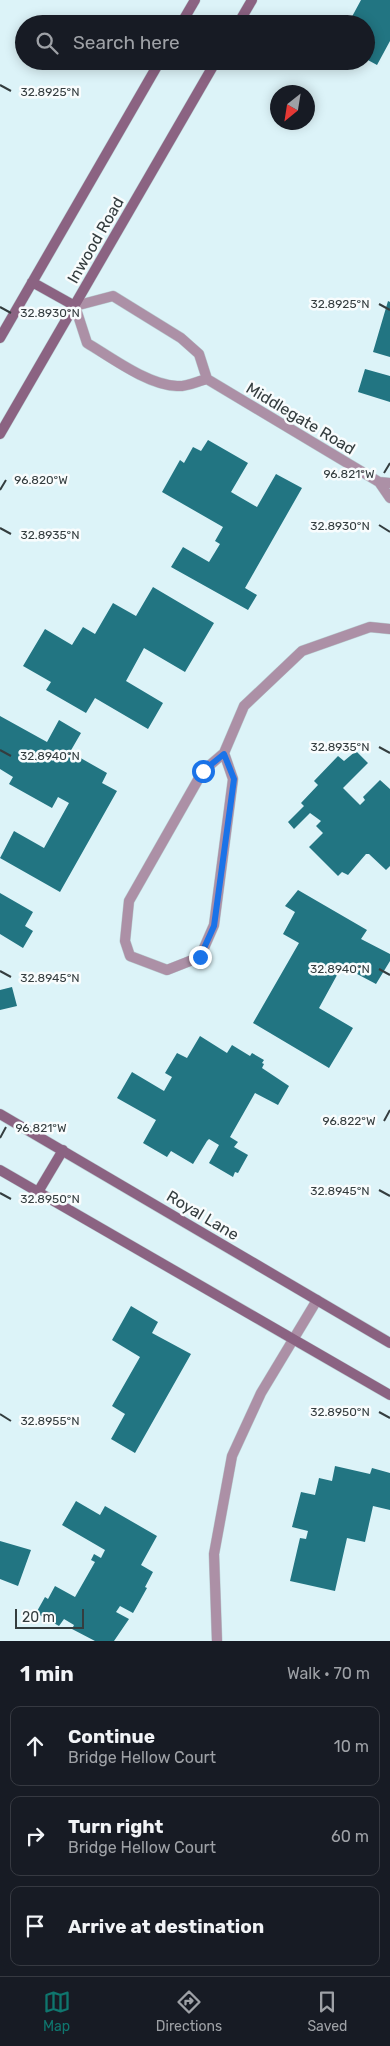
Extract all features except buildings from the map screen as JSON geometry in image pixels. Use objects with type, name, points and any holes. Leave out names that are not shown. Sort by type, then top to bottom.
[{"type":"main road","points":[[186,15],[195,0]]},
{"type":"main road","points":[[243,15],[252,0]]},
{"type":"main road","name":"Inwood Road","points":[[0,338],[155,70]]},
{"type":"main road","name":"Inwood Road","points":[[0,434],[211,70]]},
{"type":"main road","points":[[32,282],[74,306]]},
{"type":"main road","name":"Royal Lane","points":[[0,1114],[390,1343]]},
{"type":"main road","points":[[38,1192],[63,1150]]},
{"type":"main road","points":[[0,1170],[390,1395]]},
{"type":"street","points":[[113,296],[181,338],[199,354],[207,379],[178,386],[158,383],[140,374],[87,343],[74,306],[113,296]]},
{"type":"street","name":"Middlegate Road","points":[[207,379],[385,483],[390,498]]},
{"type":"street","points":[[224,754],[234,779],[214,926],[200,957],[167,970],[130,956],[125,941],[129,901],[203,771],[224,754],[244,706],[302,651],[370,627],[390,629]]},
{"type":"street","points":[[217,1641],[214,1554],[232,1456],[260,1393],[316,1300]]},
{"type":"route","points":[[200,957],[214,926],[234,779],[224,754],[203,771]]}]
